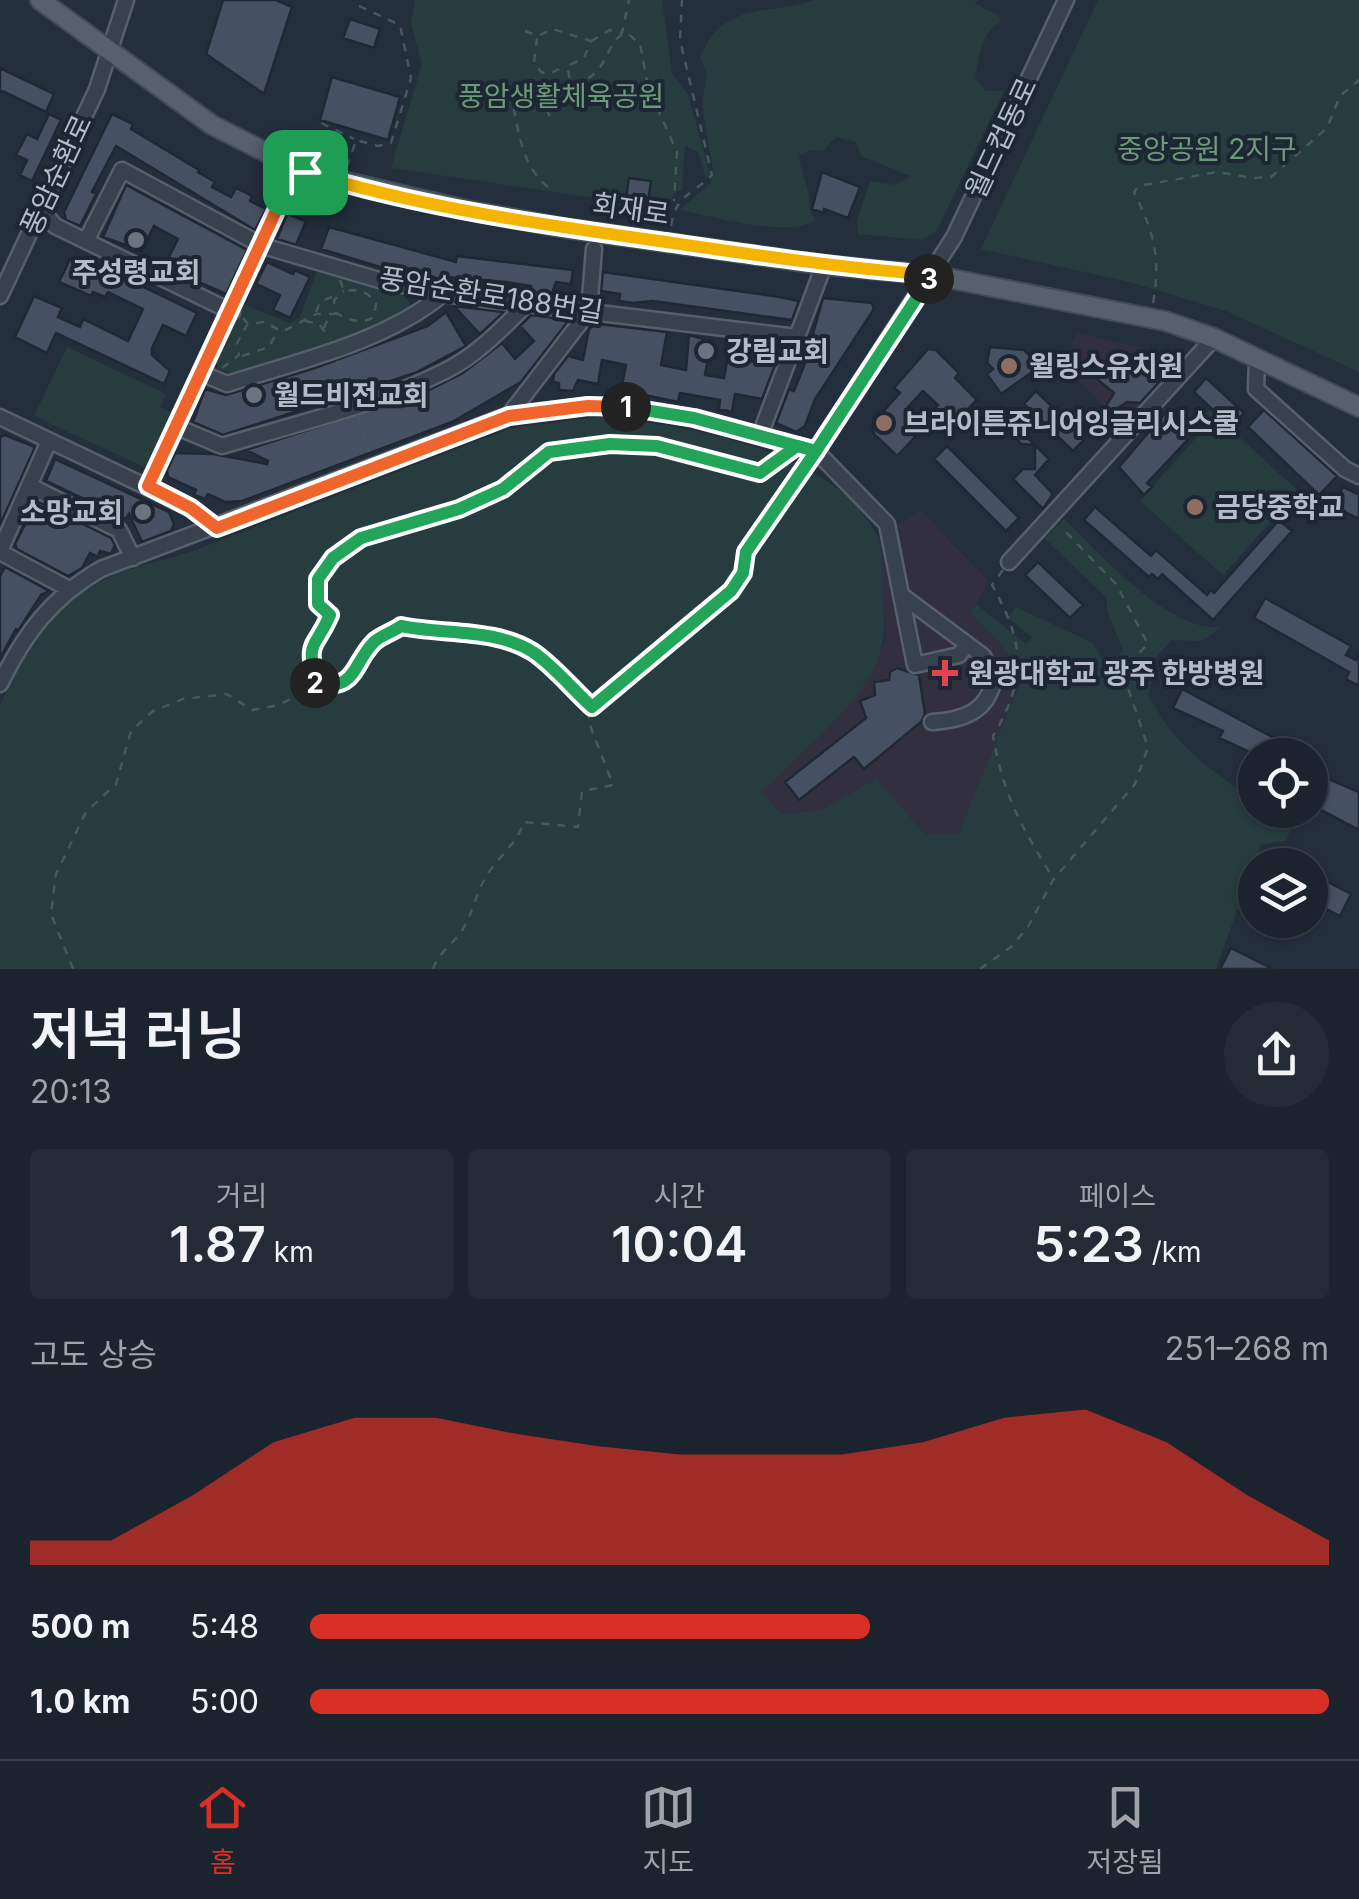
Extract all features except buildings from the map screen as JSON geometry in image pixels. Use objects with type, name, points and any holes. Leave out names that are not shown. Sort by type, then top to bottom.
[{"type":"main road","name":"회재로","points":[[40,0],[212,125],[296,168],[342,183],[546,224],[824,265],[932,275],[1150,319],[1214,338],[1359,407]]},
{"type":"street","name":"풍암순환로","points":[[0,296],[111,54],[126,0]]},
{"type":"street","name":"월드컵동로","points":[[816,451],[932,275],[1066,0]]},
{"type":"street","points":[[148,486],[176,427],[207,376],[296,168]]},
{"type":"street","name":"풍암순환로188번길","points":[[86,241],[122,170],[263,246],[318,264],[443,294],[797,337]]},
{"type":"street","points":[[42,209],[55,226],[235,314]]},
{"type":"street","points":[[509,416],[588,311],[594,249]]},
{"type":"street","points":[[760,434],[824,265]]},
{"type":"street","points":[[207,376],[227,384],[333,348],[398,325],[443,294]]},
{"type":"street","points":[[176,427],[222,446],[353,405],[444,372],[480,348],[529,302]]},
{"type":"street","points":[[1009,562],[1214,338]]},
{"type":"street","points":[[1257,360],[1256,389],[1345,470],[1359,476]]},
{"type":"street","points":[[0,684],[30,628],[69,589],[101,570],[509,416],[588,406],[620,406],[760,434],[816,451],[886,524],[916,665],[959,655],[967,644]]},
{"type":"street","points":[[0,417],[148,486],[191,508],[217,528]]},
{"type":"street","points":[[49,440],[0,552],[69,589]]},
{"type":"street","points":[[361,538],[459,509],[503,489],[549,452],[610,444],[657,446],[760,473],[797,446]]},
{"type":"street","points":[[30,486],[118,530],[133,558]]},
{"type":"street","points":[[904,597],[990,664],[992,688],[972,714],[961,720],[932,722]]},
{"type":"path","points":[[548,187],[534,175],[524,153],[512,100],[594,74],[622,33],[629,0]]},
{"type":"path","points":[[669,242],[674,207],[712,175],[680,40],[682,0]]},
{"type":"path","points":[[322,123],[356,140],[378,146],[391,143],[411,78],[400,25],[357,5]]},
{"type":"path","points":[[524,31],[538,36],[553,29],[592,40]]},
{"type":"path","points":[[538,36],[534,62],[546,74],[584,58],[592,40],[610,30],[632,35],[640,44],[648,87],[676,152],[674,201]]},
{"type":"path","points":[[568,66],[571,84]]},
{"type":"path","points":[[1150,319],[1159,269],[1150,226],[1134,192],[1139,186],[1218,172],[1253,178],[1271,176],[1327,128],[1340,96],[1359,80]]},
{"type":"path","points":[[542,92],[550,119]]},
{"type":"path","points":[[342,183],[356,140]]},
{"type":"path","points":[[342,275],[339,282],[344,291]]},
{"type":"path","points":[[235,314],[248,324],[265,322],[288,331],[316,314],[332,313],[367,321],[376,312],[376,303],[365,292],[344,291],[320,302],[316,314]]},
{"type":"path","points":[[336,296],[332,304],[340,315]]},
{"type":"path","points":[[332,313],[324,328],[375,468]]},
{"type":"path","points":[[305,321],[324,328]]},
{"type":"path","points":[[240,355],[237,343],[248,324]]},
{"type":"path","points":[[207,376],[240,355],[269,347],[278,330]]},
{"type":"path","points":[[433,969],[440,952],[464,928],[483,881],[518,841],[524,822],[578,827],[582,791],[613,785],[588,720],[592,707],[731,591],[743,573],[746,552],[816,451]]},
{"type":"path","points":[[980,969],[1012,947],[1028,927],[1053,880],[1134,784],[1148,747],[1128,688],[1132,660],[1148,644],[1116,584],[1050,516]]},
{"type":"path","points":[[316,685],[310,657],[312,638],[330,615],[318,604],[318,579],[333,558],[361,538]]},
{"type":"path","points":[[1009,562],[992,585],[1015,633],[1020,665],[1012,704],[993,736],[1002,782],[1014,815],[1053,880]]},
{"type":"path","points":[[73,969],[51,914],[56,874],[86,812],[116,784],[131,731],[152,711],[183,699],[227,694],[252,710],[279,704],[316,685],[338,683],[354,676],[375,640],[401,626],[438,633],[474,633],[510,642],[535,653],[592,707]]},
{"type":"shaded area","points":[[1077,333],[1149,350],[1181,361],[1180,367],[1122,427],[1063,364]]},
{"type":"shaded area","name":"원광대학교 광주 한방병원","points":[[920,510],[989,582],[971,613],[1005,649],[1022,679],[958,835],[926,835],[876,780],[822,810],[782,814],[761,793],[861,689],[874,667],[886,640],[878,537]]},
{"type":"green space","name":"풍암생활체육공원","points":[[415,0],[662,0],[672,73],[688,94],[710,175],[706,178],[698,152],[685,146],[682,190],[664,208],[391,168],[422,64],[411,23]]},
{"type":"green space","points":[[815,0],[979,0],[974,3],[999,16],[1000,22],[988,33],[982,47],[975,78],[986,91],[1004,91],[937,230],[922,240],[858,234],[857,221],[870,181],[896,185],[911,176],[861,156],[856,142],[836,137],[823,151],[810,150],[799,156],[810,211],[816,220],[803,225],[769,227],[679,210],[714,175],[702,106],[707,73],[700,58],[710,40],[734,18]]},
{"type":"green space","name":"중앙공원 2지구","points":[[1098,0],[1359,0],[1359,372],[1226,311],[1129,282],[981,249]]},
{"type":"green space","points":[[318,268],[400,291],[411,304],[382,324],[330,344],[235,374],[219,369],[216,362],[243,304],[290,323],[300,317]]},
{"type":"green space","points":[[67,347],[166,394],[160,407],[175,414],[151,465],[144,467],[34,416]]},
{"type":"green space","points":[[1210,410],[1309,501],[1304,508],[1292,498],[1223,575],[1140,501],[1210,422],[1204,415]]},
{"type":"green space","points":[[606,416],[718,436],[794,462],[827,481],[855,505],[876,534],[881,553],[884,618],[878,658],[851,702],[762,792],[781,814],[822,810],[876,779],[926,835],[958,834],[1022,679],[1005,649],[970,613],[976,604],[1026,644],[1032,637],[1008,618],[1016,607],[1093,643],[1109,670],[1123,650],[1107,611],[1107,598],[1044,538],[1064,519],[1158,605],[1202,626],[1222,627],[1202,641],[1172,640],[1157,656],[1148,695],[1183,744],[1238,788],[1238,828],[1292,828],[1285,841],[1261,844],[1260,848],[1238,848],[1238,908],[1216,969],[0,969],[0,705],[24,654],[58,610],[88,588],[121,572],[193,551],[511,428]]},
{"type":"place","name":"주성령교회","points":[[136,240]]},
{"type":"place","name":"강림교회","points":[[706,351]]},
{"type":"place","name":"윌링스유치원","points":[[1009,366]]},
{"type":"place","name":"월드비전교회","points":[[254,395]]},
{"type":"place","name":"브라이튼쥬니어잉글리시스쿨","points":[[884,423]]},
{"type":"place","name":"금당중학교","points":[[1195,507]]},
{"type":"place","name":"소망교회","points":[[143,512]]},
{"type":"place","name":"원광대학교 광주 한방병원","points":[[945,673]]},
{"type":"route","points":[[305,172],[296,168],[148,486],[191,508],[217,528],[509,416],[568,408],[620,406],[650,410],[760,434],[816,451],[746,552],[743,573],[731,591],[592,707],[535,653],[510,642],[474,633],[438,633],[401,626],[375,640],[354,676],[338,683],[316,685],[310,657],[312,638],[330,615],[318,604],[318,579],[333,558],[361,538],[459,509],[503,489],[549,452],[610,444],[657,446],[760,473],[797,446],[816,451],[932,275],[824,265],[566,228],[467,210],[305,172]]}]
